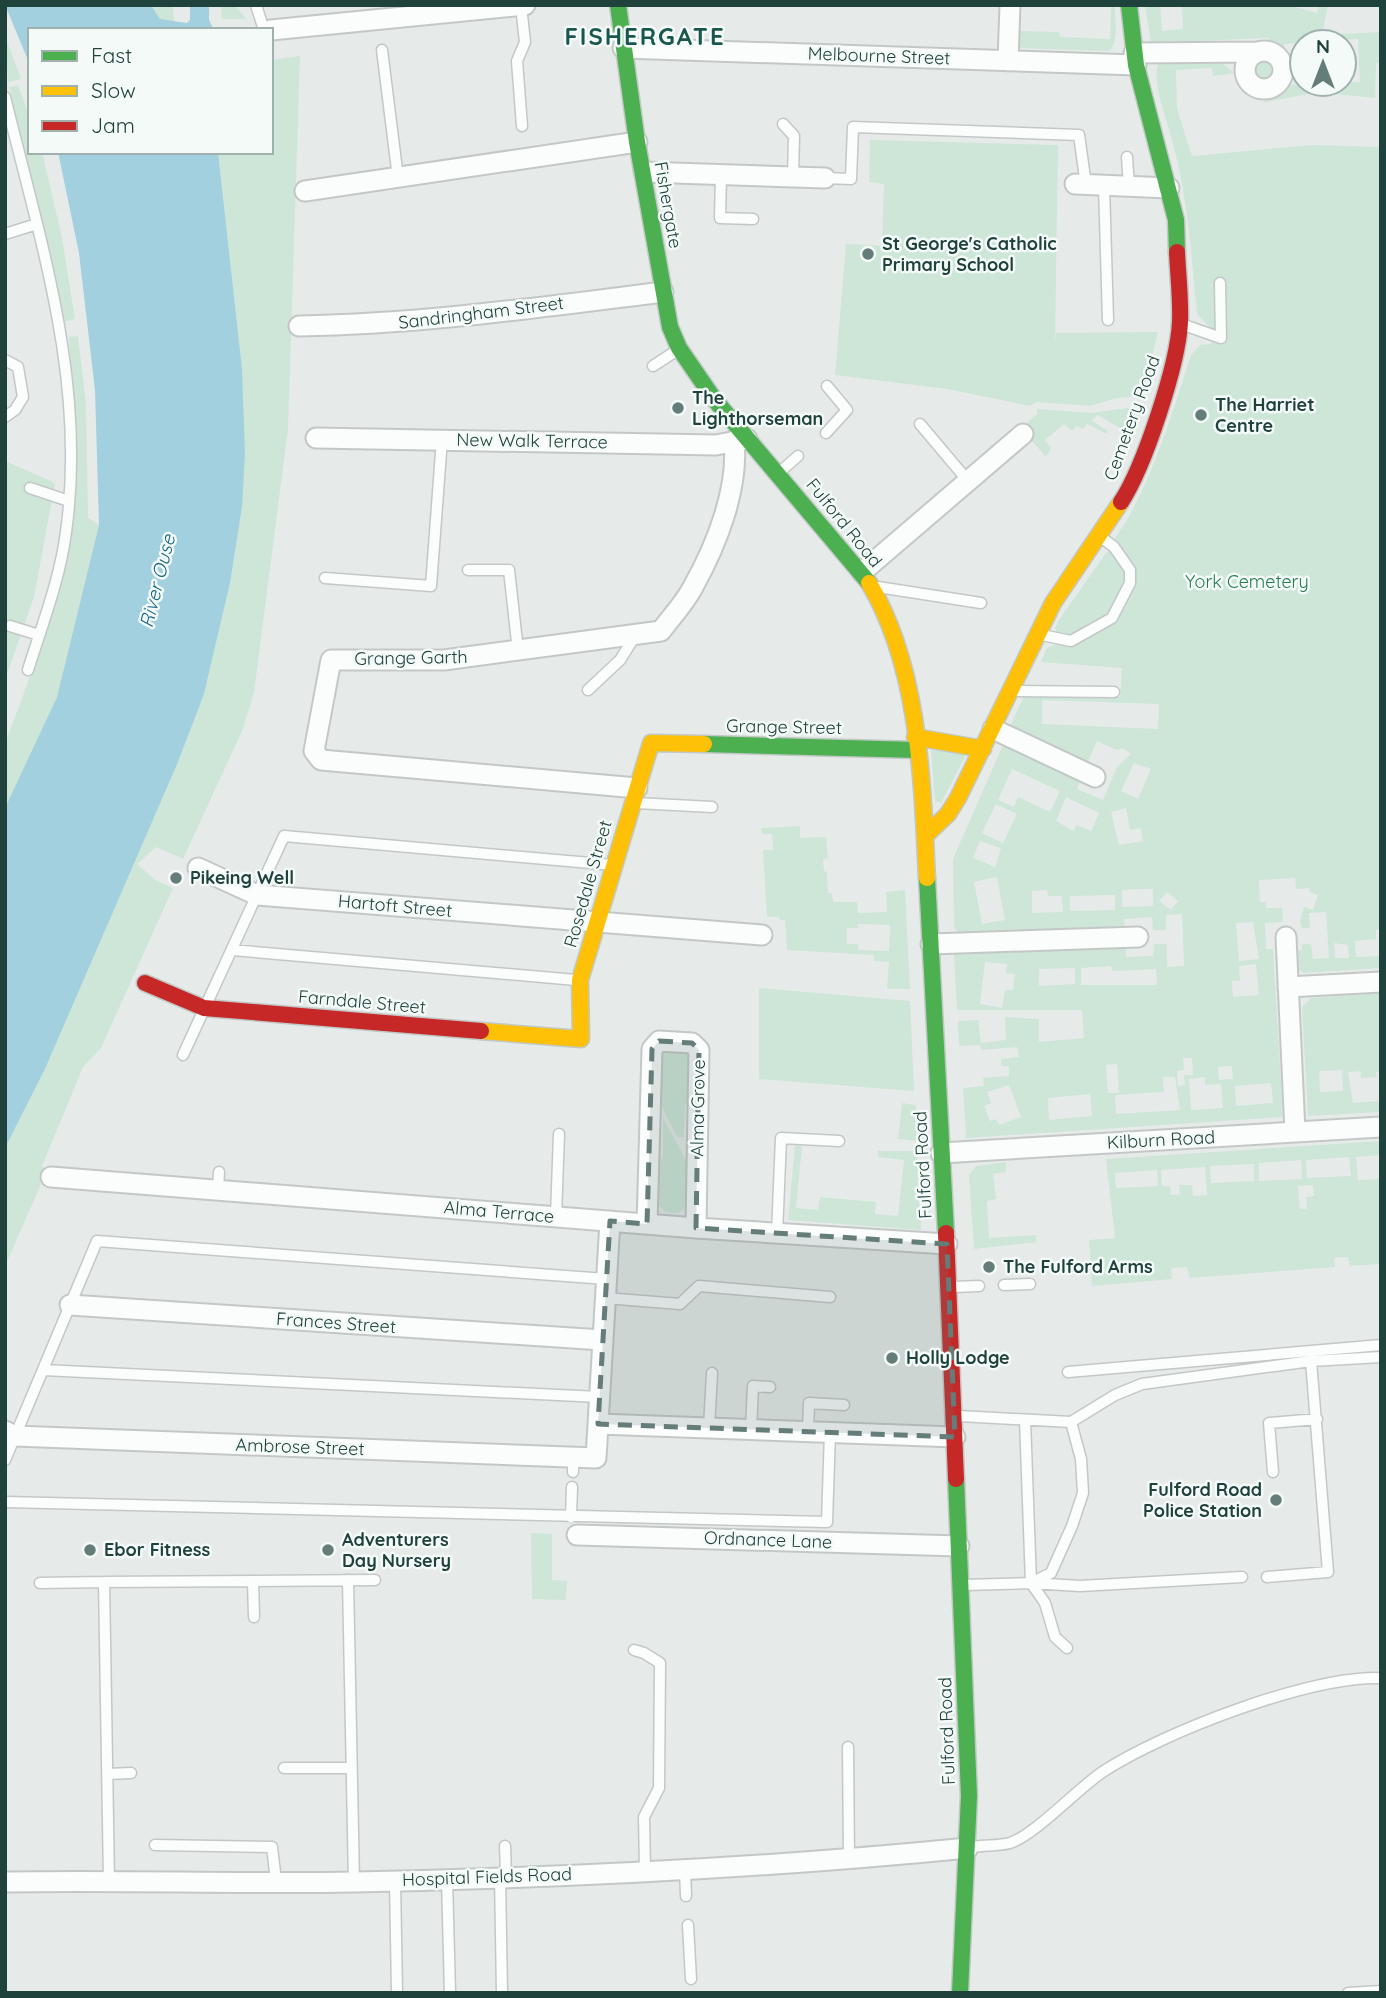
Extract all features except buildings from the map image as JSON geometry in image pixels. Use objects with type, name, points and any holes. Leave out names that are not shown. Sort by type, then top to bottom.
[{"type":"main road","name":"Fishergate","points":[[618,5],[637,142],[670,327],[680,348],[714,399]]},
{"type":"main road","name":"Cemetery Road","points":[[925,836],[948,814],[1012,691],[1053,603],[1125,495],[1144,454],[1175,356],[1180,323],[1180,255],[1169,188],[1135,59],[1129,5]]},
{"type":"main road","name":"Fulford Road","points":[[714,399],[741,440],[778,474],[866,579],[890,629],[904,674],[916,744],[925,836],[947,1244],[969,1796],[960,1993]]},
{"type":"main road","name":"Grange Street","points":[[650,743],[916,744],[983,749]]},
{"type":"main road","name":"Rosedale Street","points":[[581,1039],[580,980],[650,743]]},
{"type":"main road","name":"Farndale Street","points":[[145,983],[204,1009],[581,1039]]},
{"type":"street","points":[[273,30],[433,10],[523,5]]},
{"type":"street","points":[[1008,61],[1010,5]]},
{"type":"street","name":"Melbourne Street","points":[[623,48],[1008,61],[1135,59],[1257,52]]},
{"type":"street","points":[[305,191],[637,142]]},
{"type":"street","points":[[643,172],[825,178]]},
{"type":"street","points":[[1088,185],[1169,188]]},
{"type":"street","name":"Sandringham Street","points":[[299,326],[380,325],[663,292]]},
{"type":"street","points":[[866,579],[968,481],[1023,434]]},
{"type":"street","name":"New Walk Terrace","points":[[316,438],[442,438],[716,445],[741,440]]},
{"type":"street","name":"Grange Garth","points":[[635,795],[321,760],[314,751],[331,660],[444,660],[661,631],[693,589],[715,536],[735,474],[741,440]]},
{"type":"street","points":[[993,729],[1095,777]]},
{"type":"street","name":"Hartoft Street","points":[[198,868],[257,895],[762,935]]},
{"type":"street","points":[[931,944],[1138,937]]},
{"type":"street","points":[[1286,937],[1295,1132]]},
{"type":"street","points":[[1288,987],[1381,982]]},
{"type":"street","name":"Alma Grove","points":[[647,1224],[652,1049],[659,1041],[692,1043],[699,1051],[696,1228]]},
{"type":"street","name":"Kilburn Road","points":[[941,1153],[1381,1126]]},
{"type":"street","name":"Alma Terrace","points":[[51,1177],[218,1181],[610,1221],[947,1244]]},
{"type":"street","points":[[610,1221],[598,1424],[955,1437]]},
{"type":"street","name":"Frances Street","points":[[70,1305],[602,1340]]},
{"type":"street","name":"Ambrose Street","points":[[10,1434],[573,1464],[596,1458],[598,1424]]},
{"type":"street","name":"Ordnance Lane","points":[[574,1526],[959,1546]]},
{"type":"street","name":"Hospital Fields Road","points":[[5,1882],[395,1881],[685,1869],[968,1847]]},
{"type":"lane","points":[[256,5],[263,28]]},
{"type":"lane","points":[[523,5],[525,42],[517,61],[523,127]]},
{"type":"lane","points":[[382,50],[398,179]]},
{"type":"lane","points":[[5,97],[63,340],[71,423],[66,533],[28,670]]},
{"type":"lane","points":[[783,124],[794,136],[793,177]]},
{"type":"lane","points":[[825,178],[851,179],[853,127],[1079,135],[1108,320]]},
{"type":"lane","points":[[1127,157],[1129,188]]},
{"type":"lane","points":[[721,175],[720,218],[753,219]]},
{"type":"lane","points":[[5,234],[37,224]]},
{"type":"lane","points":[[1180,323],[1221,338],[1220,283]]},
{"type":"lane","points":[[653,366],[680,348]]},
{"type":"lane","points":[[5,360],[18,367],[23,397],[15,410],[5,417]]},
{"type":"lane","points":[[826,433],[847,411],[827,386]]},
{"type":"lane","points":[[920,424],[968,481]]},
{"type":"lane","points":[[325,578],[431,586],[442,438]]},
{"type":"lane","points":[[778,474],[798,456]]},
{"type":"lane","points":[[30,488],[69,501]]},
{"type":"lane","points":[[1037,634],[1071,641],[1112,618],[1130,583],[1130,570],[1114,547],[1100,536]]},
{"type":"lane","points":[[468,570],[509,570],[518,652]]},
{"type":"lane","points":[[866,579],[981,603]]},
{"type":"lane","points":[[10,626],[39,635]]},
{"type":"lane","points":[[589,691],[620,660],[635,636]]},
{"type":"lane","points":[[1012,691],[1114,692]]},
{"type":"lane","points":[[635,795],[712,807]]},
{"type":"lane","points":[[183,1055],[284,836],[614,865]]},
{"type":"lane","points":[[232,950],[580,980]]},
{"type":"lane","points":[[556,1216],[559,1134]]},
{"type":"lane","points":[[777,1234],[781,1138],[839,1142]]},
{"type":"lane","points":[[5,1460],[10,1434],[43,1370],[97,1241],[605,1288],[680,1304],[699,1286],[830,1297]]},
{"type":"lane","points":[[1004,1285],[1030,1283]]},
{"type":"lane","points":[[949,1287],[979,1286]]},
{"type":"lane","points":[[1068,1372],[1381,1345]]},
{"type":"lane","points":[[955,1416],[1071,1422],[1115,1395],[1142,1384],[1311,1362],[1381,1357]]},
{"type":"lane","points":[[1267,1577],[1328,1572],[1311,1362]]},
{"type":"lane","points":[[43,1370],[599,1396]]},
{"type":"lane","points":[[709,1428],[712,1373]]},
{"type":"lane","points":[[751,1430],[753,1386],[770,1387]]},
{"type":"lane","points":[[808,1432],[809,1403],[844,1405]]},
{"type":"lane","points":[[1273,1472],[1269,1423],[1317,1419]]},
{"type":"lane","points":[[1025,1420],[1031,1583],[1045,1604],[1055,1637],[1066,1648]]},
{"type":"lane","points":[[1031,1583],[1051,1573],[1083,1493],[1081,1460],[1071,1422]]},
{"type":"lane","points":[[5,1502],[574,1526],[827,1522],[830,1433]]},
{"type":"lane","points":[[572,1487],[574,1526]]},
{"type":"lane","points":[[961,1586],[1031,1583],[1093,1586],[1242,1577]]},
{"type":"lane","points":[[348,1580],[354,1882]]},
{"type":"lane","points":[[40,1583],[375,1580]]},
{"type":"lane","points":[[253,1581],[254,1616]]},
{"type":"lane","points":[[104,1582],[109,1881]]},
{"type":"lane","points":[[634,1650],[660,1663],[659,1788],[644,1817],[645,1871]]},
{"type":"lane","points":[[968,1847],[1009,1843],[1104,1770],[1198,1725],[1326,1682],[1381,1678]]},
{"type":"lane","points":[[848,1747],[849,1857]]},
{"type":"lane","points":[[284,1768],[351,1768]]},
{"type":"lane","points":[[107,1774],[131,1773]]},
{"type":"lane","points":[[155,1845],[272,1847],[276,1881]]},
{"type":"lane","points":[[502,1993],[505,1846]]},
{"type":"lane","points":[[685,1869],[687,1896]]},
{"type":"lane","points":[[447,1879],[450,1993]]},
{"type":"lane","points":[[395,1881],[397,1993]]},
{"type":"lane","points":[[688,1925],[691,1979]]},
{"type":"lane","points":[[1348,1993],[1381,1990]]},
{"type":"highlighted area","points":[[659,1041],[692,1043],[699,1050],[696,1228],[947,1244],[955,1437],[598,1424],[610,1221],[647,1224],[652,1049]]},
{"type":"green space","points":[[151,5],[173,5],[174,21],[160,19]]},
{"type":"green space","points":[[221,5],[235,5],[246,19],[222,19]]},
{"type":"green space","points":[[1111,5],[1115,5],[1116,30],[1109,51],[1018,48],[1019,31],[1059,32],[1060,37],[1110,39]]},
{"type":"green space","points":[[1145,5],[1160,5],[1162,31],[1183,29],[1182,5],[1288,5],[1317,13],[1319,5],[1328,5],[1323,28],[1288,28],[1288,44],[1284,44],[1285,49],[1272,44],[1268,38],[1151,43]]},
{"type":"green space","points":[[1381,32],[1381,62],[1376,63],[1375,98],[1358,96],[1358,33]]},
{"type":"green space","points":[[5,35],[21,79],[8,82]]},
{"type":"green space","points":[[300,56],[288,429],[254,692],[243,729],[183,859],[156,847],[137,864],[155,880],[173,888],[101,1048],[83,1067],[42,1166],[46,1170],[45,1175],[5,1266],[5,1148],[45,1069],[178,762],[204,694],[230,583],[242,507],[242,369],[218,154],[273,154],[273,60]]},
{"type":"green space","name":"York Cemetery","points":[[1219,60],[1234,73],[1213,76],[1212,68],[1176,70],[1177,109],[1192,156],[1312,145],[1381,147],[1381,930],[1376,930],[1376,939],[1355,941],[1356,957],[1381,956],[1381,968],[1303,973],[1297,968],[1294,951],[1302,950],[1302,944],[1311,944],[1313,959],[1329,958],[1326,912],[1309,913],[1310,928],[1302,928],[1300,921],[1304,907],[1313,910],[1318,895],[1309,892],[1310,888],[1296,889],[1295,878],[1259,880],[1260,902],[1266,902],[1266,908],[1282,908],[1283,922],[1265,923],[1266,949],[1273,949],[1283,1117],[966,1138],[963,1088],[984,1086],[983,1078],[1009,1076],[1009,1066],[1001,1066],[1001,1059],[1019,1057],[1017,1047],[981,1050],[980,1045],[959,1046],[958,1021],[978,1020],[981,1043],[1006,1040],[1005,1017],[1039,1019],[1039,1042],[1084,1038],[1082,1010],[957,1010],[954,955],[959,950],[1126,945],[1126,957],[1153,956],[1154,944],[1167,944],[1167,967],[1184,966],[1182,914],[1166,915],[1166,930],[1153,930],[1152,917],[1124,919],[1125,930],[960,935],[954,927],[953,859],[1003,745],[1081,778],[1077,789],[1103,800],[1117,767],[1131,754],[1123,748],[1117,750],[1097,741],[1087,764],[1009,728],[1025,694],[1120,697],[1122,668],[1041,662],[1047,648],[1057,644],[1059,635],[1055,628],[1061,617],[1106,553],[1116,545],[1115,538],[1138,498],[1159,450],[1191,355],[1200,345],[1211,344],[1211,329],[1197,314],[1181,181],[1158,88],[1159,63]],"holes":[[[1042,700],[1159,704],[1158,729],[1042,724]],[[1134,763],[1151,769],[1138,799],[1121,791]],[[1012,769],[1060,791],[1050,812],[1018,797],[1014,807],[998,800]],[[1066,797],[1099,813],[1091,831],[1076,825],[1074,831],[1056,821]],[[996,804],[1017,814],[1003,843],[982,833]],[[1126,808],[1130,830],[1141,828],[1143,841],[1119,845],[1111,812]],[[980,841],[1001,848],[995,867],[973,858]],[[997,877],[1005,920],[982,924],[974,882]],[[1153,889],[1153,906],[1122,907],[1122,890]],[[1047,890],[1048,896],[1062,896],[1063,912],[1032,913],[1032,891]],[[1167,892],[1178,901],[1171,910],[1159,901]],[[1115,895],[1115,910],[1070,911],[1070,896]],[[1253,922],[1259,959],[1239,961],[1236,923]],[[1334,943],[1348,945],[1349,958],[1335,958]],[[985,962],[1007,964],[1006,973],[1015,974],[1013,990],[1005,990],[1002,1008],[980,1004]],[[1256,964],[1259,995],[1233,997],[1232,981],[1240,981],[1239,966]],[[1111,966],[1112,971],[1156,969],[1157,985],[1081,985],[1081,968]],[[1075,968],[1075,984],[1039,986],[1039,969]],[[1183,1058],[1192,1058],[1193,1075],[1184,1075],[1185,1085],[1178,1086],[1177,1071],[1184,1070]],[[1117,1064],[1119,1093],[1108,1093],[1106,1065]],[[1232,1066],[1233,1079],[1219,1080],[1218,1067]],[[1163,1077],[1175,1077],[1180,1110],[1116,1114],[1115,1095],[1164,1092]],[[1205,1077],[1205,1085],[1221,1084],[1223,1108],[1191,1110],[1189,1079]],[[1271,1083],[1273,1103],[1236,1106],[1235,1086]],[[1009,1085],[1021,1117],[999,1125],[996,1119],[990,1121],[984,1106],[991,1103],[987,1092]],[[1090,1094],[1092,1116],[1049,1120],[1048,1098]]]},
{"type":"green space","points":[[1260,60],[1268,60],[1275,67],[1275,75],[1268,82],[1260,82],[1253,75],[1253,67]]},
{"type":"green space","points":[[18,85],[28,112],[28,154],[42,154],[62,238],[75,319],[64,322],[9,87]]},
{"type":"green space","points":[[1288,85],[1288,98],[1261,103],[1275,97]]},
{"type":"green space","name":"St George's Catholic Primary School","points":[[870,140],[1058,145],[1055,342],[1056,333],[1158,332],[1143,396],[1117,398],[1090,406],[1037,402],[1030,406],[947,389],[835,375],[846,244],[882,246],[884,184],[869,182]]},
{"type":"green space","points":[[78,336],[86,404],[88,518],[99,525],[57,697],[5,808],[5,744],[51,620],[70,540],[76,435],[69,337]]},
{"type":"green space","points":[[1142,406],[1129,447],[1125,445],[1131,434],[1097,415],[1092,421],[1108,431],[1107,434],[1087,424],[1083,429],[1076,426],[1072,431],[1064,424],[1045,440],[1051,448],[1046,457],[1021,428],[1037,414],[1037,409],[1091,413]]},
{"type":"green space","points":[[5,461],[55,483],[34,597],[5,680]]},
{"type":"green space","points":[[931,750],[967,753],[941,803],[935,801]]},
{"type":"green space","points":[[800,826],[800,838],[826,837],[828,858],[823,859],[828,893],[832,893],[833,902],[857,902],[858,913],[887,912],[886,892],[905,890],[910,989],[887,989],[889,962],[874,961],[874,955],[787,950],[785,920],[767,917],[763,850],[773,850],[772,834],[762,834],[761,828]],"holes":[[[858,924],[890,925],[889,951],[858,950],[858,944],[847,944],[847,928],[858,928]]]},
{"type":"green space","points":[[759,988],[910,1001],[914,1091],[759,1079]]},
{"type":"green space","points":[[1381,993],[1381,1072],[1376,1072],[1377,1077],[1361,1078],[1361,1071],[1348,1072],[1353,1103],[1381,1101],[1381,1112],[1308,1116],[1302,1007],[1311,998]],"holes":[[[1342,1070],[1343,1091],[1320,1092],[1319,1071]]]},
{"type":"green space","points":[[668,1052],[685,1053],[691,1057],[693,1093],[685,1105],[684,1137],[677,1137],[656,1095],[661,1055]]},
{"type":"green space","points":[[902,1103],[916,1105],[916,1141],[898,1139]]},
{"type":"green space","points":[[663,1118],[691,1169],[689,1205],[678,1213],[665,1212],[654,1200],[655,1170],[663,1157]]},
{"type":"green space","points":[[1381,1141],[1381,1155],[1356,1157],[1358,1180],[1381,1179],[1381,1264],[1350,1266],[1348,1257],[1334,1258],[1335,1267],[1190,1278],[1187,1267],[1171,1268],[1172,1279],[1092,1286],[1089,1240],[1115,1238],[1106,1159]],"holes":[[[1349,1157],[1351,1176],[1307,1178],[1306,1160]],[[1301,1160],[1302,1179],[1259,1181],[1259,1163]],[[1254,1164],[1254,1181],[1211,1183],[1210,1166]],[[1205,1167],[1207,1195],[1193,1196],[1192,1185],[1179,1185],[1180,1194],[1171,1195],[1170,1186],[1162,1186],[1161,1170]],[[1157,1170],[1158,1186],[1116,1188],[1115,1173]],[[1313,1185],[1314,1196],[1306,1197],[1307,1209],[1300,1209],[1298,1186]]]},
{"type":"green space","points":[[795,1146],[802,1146],[796,1208],[818,1210],[820,1197],[876,1202],[875,1214],[898,1216],[904,1160],[878,1157],[878,1151],[917,1151],[921,1230],[788,1220]]},
{"type":"green space","points":[[1006,1162],[1006,1172],[993,1174],[996,1199],[987,1201],[989,1238],[1036,1235],[1036,1242],[974,1249],[969,1175],[976,1166]]},
{"type":"green space","points":[[531,1533],[552,1534],[552,1580],[567,1581],[566,1600],[532,1599]]},
{"type":"water","points":[[5,5],[151,5],[160,19],[187,23],[190,20],[190,5],[209,5],[209,20],[213,28],[28,28],[28,60]]},
{"type":"water","name":"River Ouse","points":[[58,154],[218,154],[242,369],[245,454],[242,507],[230,583],[204,694],[178,762],[45,1069],[5,1148],[5,808],[57,697],[99,525],[95,390],[79,253]]},
{"type":"traffic: fast","points":[[618,5],[637,142],[670,327],[679,348],[714,399],[869,583]]},
{"type":"traffic: fast","points":[[1129,5],[1136,65],[1176,220],[1177,252]]},
{"type":"traffic: fast","points":[[704,744],[917,750]]},
{"type":"traffic: fast","points":[[927,878],[946,1233]]},
{"type":"traffic: fast","points":[[956,1479],[969,1796],[960,1993]]},
{"type":"traffic: slow","points":[[925,836],[948,814],[958,798],[1053,603],[1121,502]]},
{"type":"traffic: slow","points":[[869,583],[886,616],[899,651],[908,688],[920,765],[927,878]]},
{"type":"traffic: slow","points":[[915,737],[983,749]]},
{"type":"traffic: slow","points":[[481,1031],[581,1039],[580,980],[651,743],[704,744]]},
{"type":"traffic: jam","points":[[1121,502],[1149,441],[1167,389],[1178,341],[1180,296],[1177,252]]},
{"type":"traffic: jam","points":[[145,983],[204,1008],[481,1031]]},
{"type":"traffic: jam","points":[[946,1233],[956,1479]]},
{"type":"place","name":"St George's Catholic Primary School","points":[[868,254]]},
{"type":"place","name":"The Lighthorseman","points":[[678,408]]},
{"type":"place","name":"The Harriet Centre","points":[[1201,415]]},
{"type":"place","name":"Pikeing Well","points":[[176,878]]},
{"type":"place","name":"The Fulford Arms","points":[[989,1267]]},
{"type":"place","name":"Holly Lodge","points":[[892,1358]]},
{"type":"place","name":"Fulford Road Police Station","points":[[1276,1500]]},
{"type":"place","name":"Ebor Fitness","points":[[90,1550]]},
{"type":"place","name":"Adventurers Day Nursery","points":[[328,1550]]},
{"type":"district","name":"FISHERGATE","points":[[645,37]]}]
